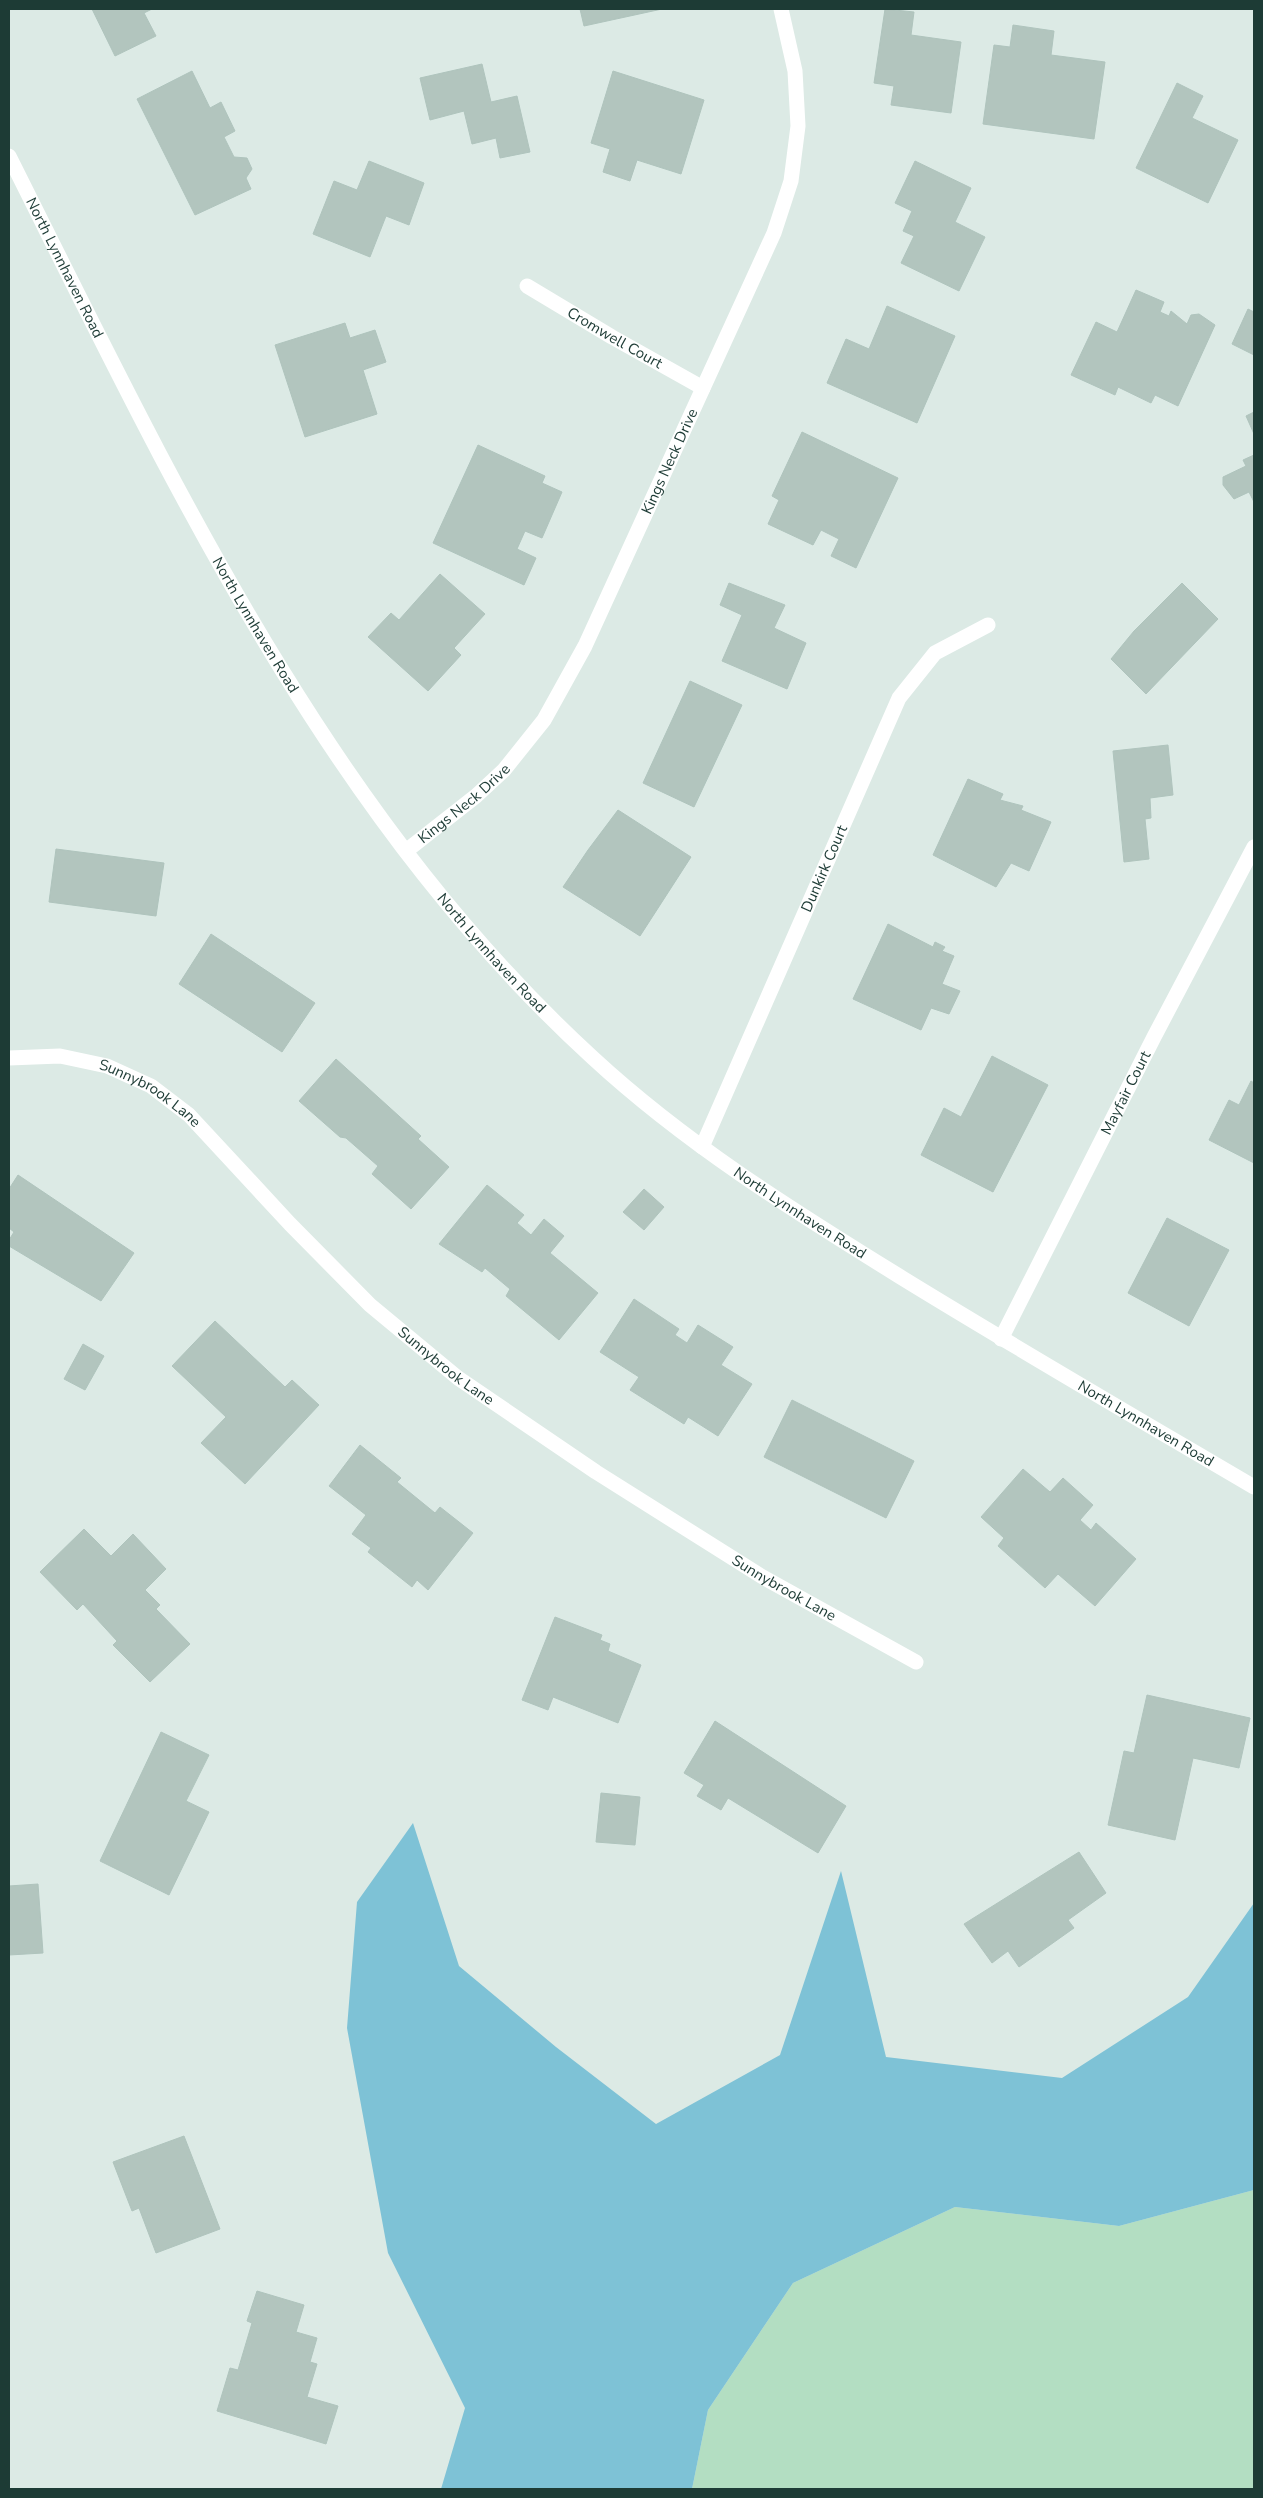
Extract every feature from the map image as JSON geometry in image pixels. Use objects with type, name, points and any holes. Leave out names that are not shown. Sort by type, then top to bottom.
[{"type":"street","name":"Kings Neck Drive","points":[[406,852],[504,770],[544,720],[585,646],[774,233],[791,181],[798,126],[795,71],[781,9]]},
{"type":"street","name":"North Lynnhaven Road","points":[[9,156],[126,390],[245,610],[327,741],[406,852],[504,970],[593,1059],[702,1147],[792,1210],[1001,1339],[1254,1488]]},
{"type":"street","name":"Cromwell Court","points":[[527,286],[612,338],[704,388]]},
{"type":"street","name":"Dunkirk Court","points":[[702,1147],[899,698],[934,653],[988,626]]},
{"type":"street","name":"Mayfair Court","points":[[1001,1339],[1154,1037],[1254,847]]},
{"type":"street","name":"Sunnybrook Lane","points":[[9,1058],[60,1056],[107,1066],[151,1086],[189,1115],[290,1224],[370,1305],[458,1378],[596,1472],[752,1571],[916,1662]]},
{"type":"green space","points":[[1254,2190],[1254,2489],[692,2489],[708,2410],[793,2283],[955,2207],[1119,2226]]},
{"type":"water","points":[[413,1823],[459,1966],[556,2047],[656,2124],[780,2055],[841,1871],[886,2057],[1062,2078],[1188,1997],[1254,1903],[1254,2190],[1119,2226],[955,2207],[793,2283],[708,2410],[692,2489],[441,2489],[465,2408],[388,2253],[347,2028],[357,1902]]},
{"type":"building","points":[[92,9],[152,9],[144,13],[156,36],[115,56]]},
{"type":"building","points":[[580,9],[662,9],[584,26]]},
{"type":"building","points":[[885,9],[914,12],[911,35],[961,42],[951,113],[891,105],[894,86],[874,83]]},
{"type":"building","points":[[1013,25],[1054,31],[1051,55],[1105,62],[1094,139],[983,124],[994,45],[1010,47]]},
{"type":"building","points":[[482,64],[491,102],[517,96],[530,152],[500,158],[496,138],[472,144],[464,111],[430,120],[420,78]]},
{"type":"building","points":[[192,71],[210,108],[221,102],[235,131],[224,137],[234,157],[247,158],[252,169],[246,178],[251,189],[195,215],[137,99]]},
{"type":"building","points":[[613,71],[704,100],[681,174],[637,160],[630,181],[603,172],[610,149],[591,143]]},
{"type":"building","points":[[1177,83],[1203,96],[1192,118],[1238,140],[1208,203],[1136,168]]},
{"type":"building","points":[[369,161],[424,183],[409,225],[386,216],[370,257],[313,234],[334,181],[357,190]]},
{"type":"building","points":[[915,161],[971,188],[955,222],[985,237],[959,291],[901,263],[914,236],[903,231],[912,211],[895,203]]},
{"type":"building","points":[[1136,290],[1164,302],[1160,312],[1169,316],[1171,311],[1187,324],[1191,315],[1199,314],[1215,325],[1178,406],[1155,395],[1151,403],[1118,387],[1115,395],[1071,375],[1096,322],[1117,332]]},
{"type":"building","points":[[887,306],[955,336],[917,423],[827,383],[846,339],[869,349]]},
{"type":"building","points":[[1248,309],[1254,312],[1254,355],[1232,344]]},
{"type":"building","points":[[345,323],[350,338],[375,330],[386,362],[363,370],[377,414],[305,437],[275,345]]},
{"type":"building","points":[[1254,412],[1254,434],[1246,416]]},
{"type":"building","points":[[802,432],[898,478],[856,568],[831,556],[839,539],[821,530],[813,545],[768,524],[779,500],[772,496]]},
{"type":"building","points":[[478,445],[545,476],[542,483],[562,492],[542,538],[525,531],[517,549],[536,558],[524,585],[433,543]]},
{"type":"building","points":[[1254,455],[1254,502],[1249,492],[1234,499],[1223,485],[1223,477],[1246,466],[1243,460]]},
{"type":"building","points":[[440,574],[485,614],[454,648],[461,655],[428,691],[368,637],[391,613],[399,620]]},
{"type":"building","points":[[729,583],[785,605],[774,628],[806,643],[787,689],[722,661],[742,615],[720,605]]},
{"type":"building","points":[[1182,583],[1218,619],[1146,694],[1111,659],[1134,631]]},
{"type":"building","points":[[690,681],[742,705],[694,807],[643,783]]},
{"type":"building","points":[[1168,745],[1173,795],[1150,798],[1151,818],[1145,819],[1149,859],[1124,862],[1113,751]]},
{"type":"building","points":[[968,779],[1003,794],[1000,800],[1023,806],[1021,810],[1051,822],[1029,871],[1011,863],[996,887],[933,855]]},
{"type":"building","points":[[618,810],[691,857],[640,936],[563,887]]},
{"type":"building","points":[[56,849],[164,863],[156,916],[49,902]]},
{"type":"building","points":[[888,924],[933,947],[935,942],[945,947],[942,951],[954,956],[942,984],[960,991],[949,1014],[931,1008],[921,1030],[853,999]]},
{"type":"building","points":[[211,934],[315,1003],[282,1052],[179,984]]},
{"type":"building","points":[[992,1056],[1048,1085],[993,1192],[921,1155],[944,1108],[961,1117]]},
{"type":"building","points":[[336,1059],[421,1136],[418,1139],[449,1167],[411,1209],[372,1174],[378,1166],[346,1138],[340,1137],[299,1101]]},
{"type":"building","points":[[1251,1081],[1254,1083],[1254,1163],[1209,1140],[1229,1100],[1239,1105]]},
{"type":"building","points":[[18,1175],[134,1253],[101,1301],[9,1246],[9,1240],[14,1232],[9,1228],[9,1189]]},
{"type":"building","points":[[487,1185],[524,1215],[517,1223],[531,1235],[544,1219],[564,1236],[550,1253],[598,1293],[559,1340],[506,1296],[510,1289],[485,1268],[482,1272],[439,1244]]},
{"type":"building","points":[[644,1189],[664,1207],[644,1230],[623,1212]]},
{"type":"building","points":[[1167,1218],[1229,1250],[1189,1326],[1128,1293]]},
{"type":"building","points":[[634,1299],[679,1329],[675,1335],[687,1343],[698,1325],[733,1347],[721,1365],[752,1384],[718,1436],[688,1417],[684,1424],[630,1390],[639,1377],[600,1352]]},
{"type":"building","points":[[215,1321],[285,1387],[292,1380],[319,1405],[245,1484],[201,1443],[226,1417],[172,1366]]},
{"type":"building","points":[[83,1344],[104,1356],[85,1390],[64,1379]]},
{"type":"building","points":[[792,1400],[914,1461],[886,1518],[764,1457]]},
{"type":"building","points":[[360,1445],[401,1478],[397,1482],[435,1513],[440,1507],[473,1533],[428,1590],[417,1580],[412,1587],[368,1552],[371,1548],[352,1534],[366,1515],[329,1486]]},
{"type":"building","points":[[1023,1469],[1050,1492],[1063,1478],[1093,1505],[1080,1520],[1091,1530],[1096,1523],[1136,1559],[1095,1606],[1058,1574],[1045,1588],[998,1546],[1004,1538],[981,1517]]},
{"type":"building","points":[[84,1529],[111,1556],[133,1534],[166,1569],[145,1590],[160,1605],[156,1609],[190,1644],[150,1682],[113,1645],[117,1641],[83,1604],[77,1610],[40,1572]]},
{"type":"building","points":[[555,1617],[602,1635],[600,1640],[610,1644],[608,1651],[641,1665],[618,1723],[553,1697],[548,1710],[522,1700]]},
{"type":"building","points":[[1147,1695],[1250,1718],[1239,1768],[1193,1758],[1175,1840],[1108,1825],[1124,1751],[1134,1753]]},
{"type":"building","points":[[715,1721],[846,1806],[818,1853],[728,1798],[721,1810],[697,1796],[704,1785],[684,1773]]},
{"type":"building","points":[[161,1732],[209,1755],[186,1801],[209,1812],[169,1895],[100,1861]]},
{"type":"building","points":[[601,1793],[640,1797],[635,1845],[596,1842]]},
{"type":"building","points":[[1079,1852],[1106,1893],[1068,1920],[1074,1928],[1019,1967],[1008,1951],[992,1963],[964,1924]]},
{"type":"building","points":[[38,1884],[43,1953],[9,1955],[9,1886]]},
{"type":"building","points":[[184,2136],[220,2229],[156,2253],[139,2208],[132,2211],[113,2162]]},
{"type":"building","points":[[257,2291],[304,2305],[296,2332],[317,2338],[310,2362],[317,2364],[307,2397],[338,2406],[326,2444],[217,2411],[230,2368],[238,2370],[252,2323],[247,2321]]}]
